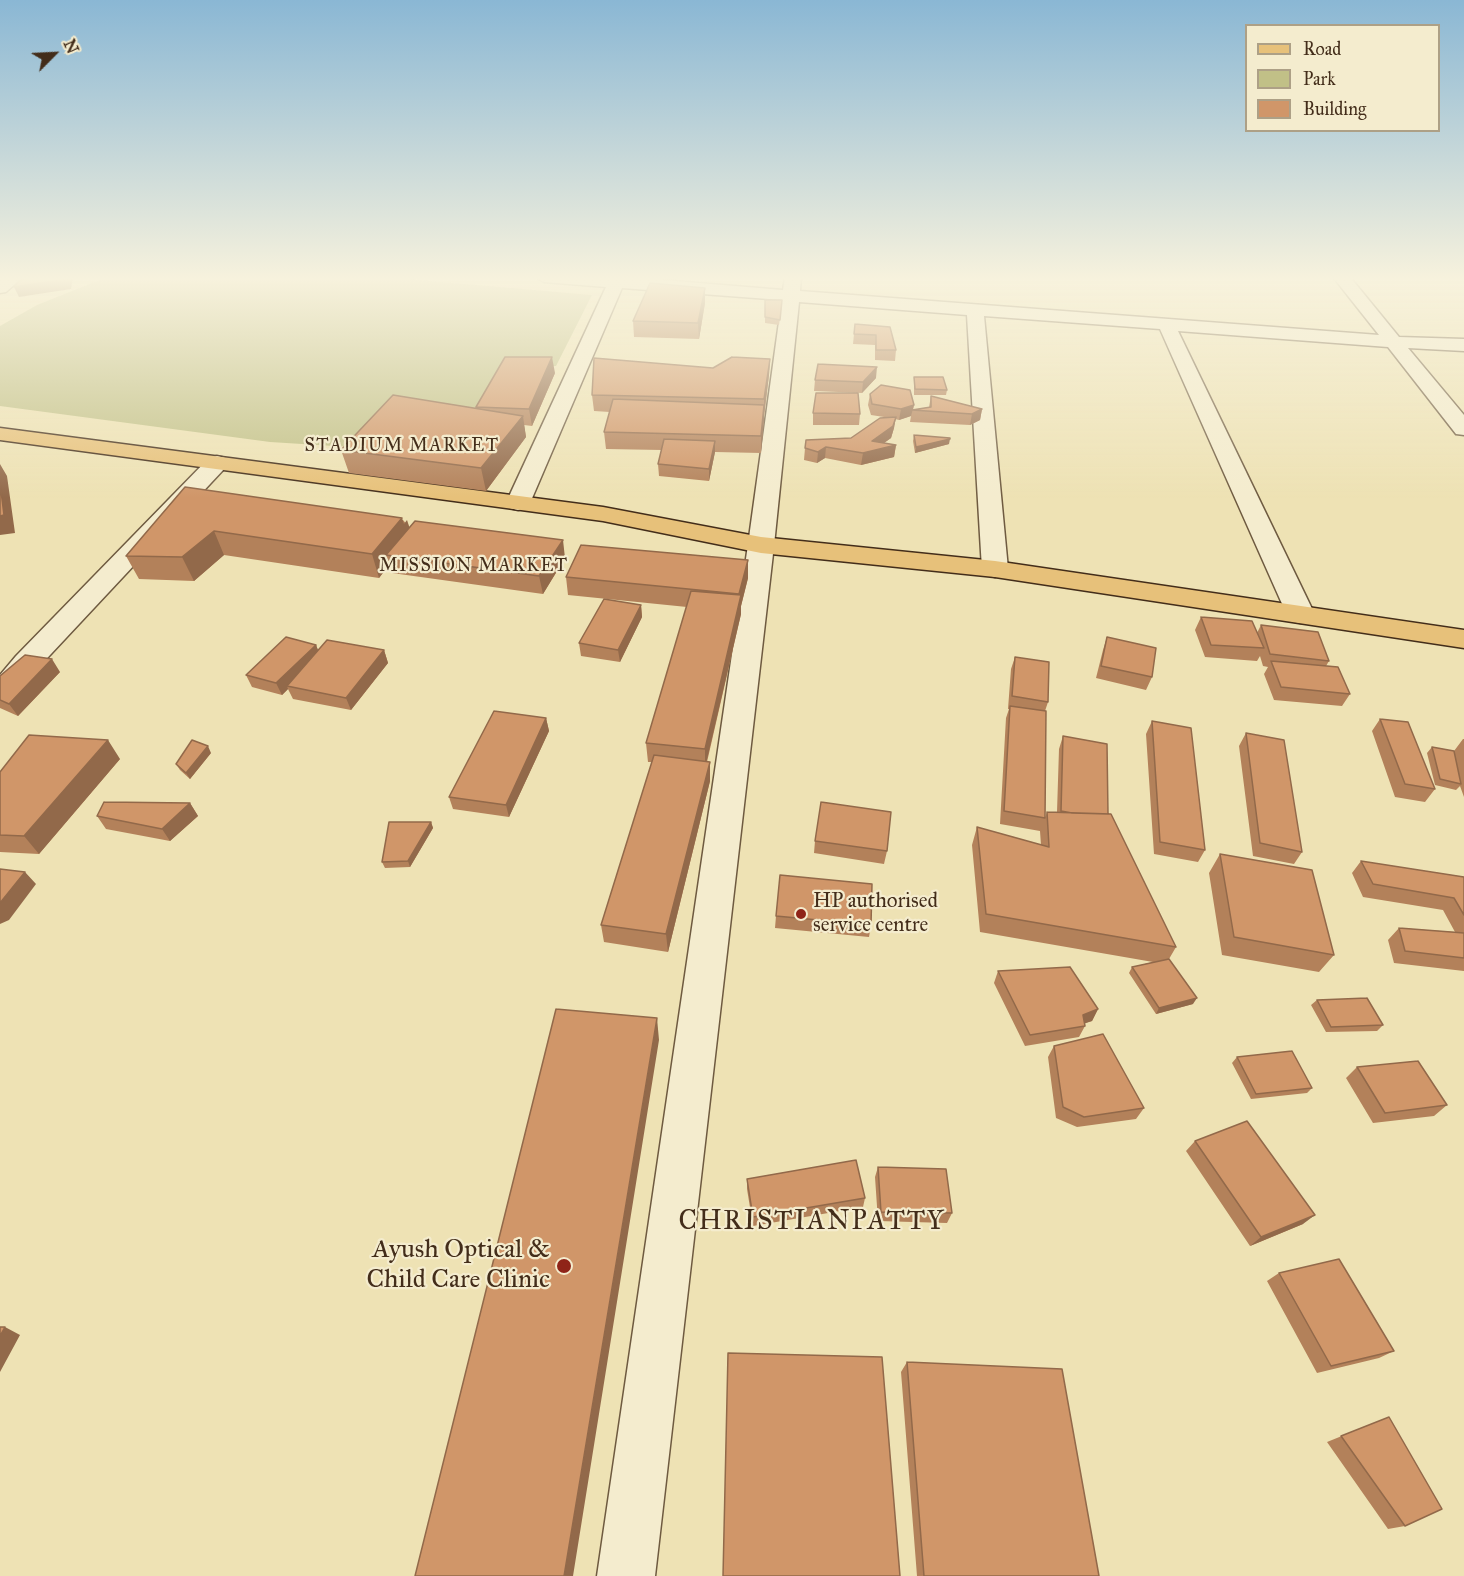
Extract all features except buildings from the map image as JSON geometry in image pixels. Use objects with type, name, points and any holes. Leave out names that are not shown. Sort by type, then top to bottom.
[{"type":"main road","points":[[0,434],[603,514],[761,545],[995,569],[1464,639]]},
{"type":"street","points":[[518,503],[586,351]]},
{"type":"street","points":[[626,1576],[761,545],[784,351]]},
{"type":"street","points":[[978,351],[995,569]]},
{"type":"street","points":[[1178,351],[1301,615]]},
{"type":"street","points":[[1401,351],[1464,429]]},
{"type":"street","points":[[0,694],[26,663],[216,464]]},
{"type":"green space","points":[[0,351],[564,351],[556,366],[503,368],[476,417],[350,447],[270,442],[0,406]]},
{"type":"place","name":"HP authorised service centre","points":[[801,914]]},
{"type":"place","name":"Ayush Optical & Child Care Clinic","points":[[564,1266]]},
{"type":"district","name":"STADIUM MARKET","points":[[402,447]]},
{"type":"district","name":"MISSION MARKET","points":[[474,567]]},
{"type":"district","name":"CHRISTIANPATTY","points":[[812,1222]]}]
